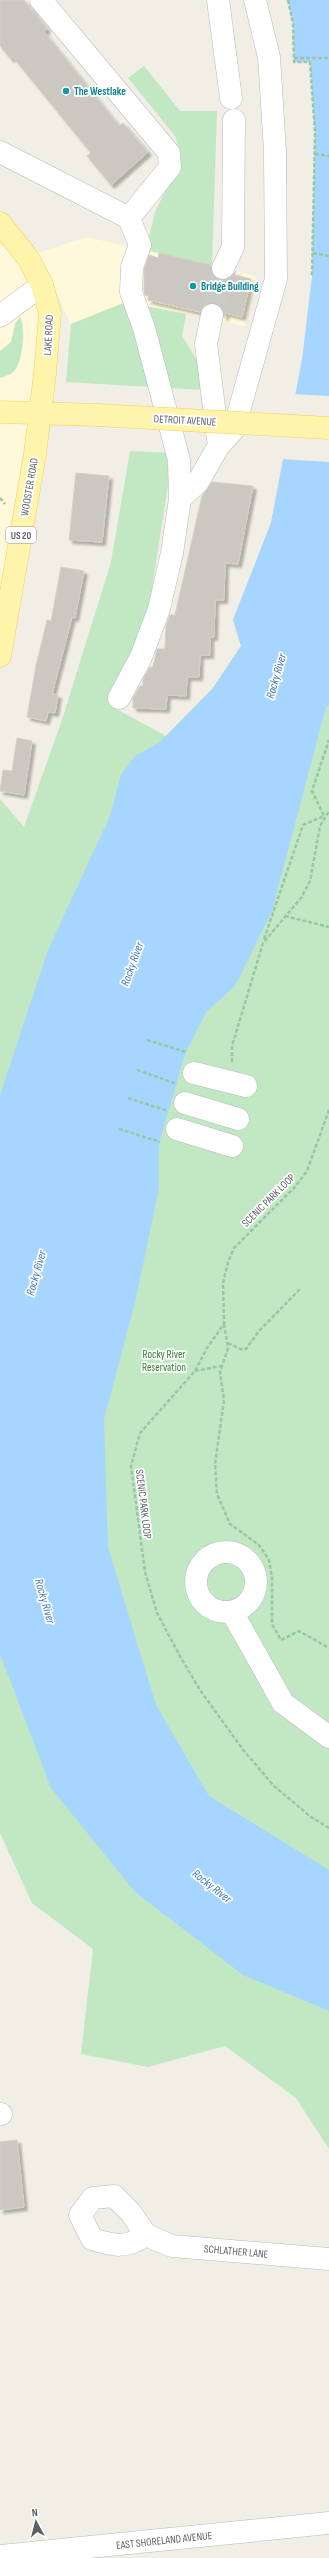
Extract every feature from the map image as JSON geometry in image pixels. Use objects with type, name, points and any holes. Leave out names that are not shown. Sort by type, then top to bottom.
[{"type":"main road","name":"LAKE ROAD","points":[[0,223],[28,258],[42,285],[50,313],[40,413]]},
{"type":"main road","name":"DETROIT AVENUE","points":[[0,412],[98,414],[329,428]]},
{"type":"main road","name":"WOOSTER ROAD","points":[[1,649],[5,594],[35,454],[40,413]]},
{"type":"street","points":[[41,0],[169,152],[170,167],[129,218]]},
{"type":"street","points":[[218,0],[231,98]]},
{"type":"street","points":[[180,499],[198,482],[218,446],[234,429],[276,279],[275,151],[269,57],[255,0]]},
{"type":"street","points":[[223,268],[233,247],[234,120]]},
{"type":"street","points":[[0,152],[129,218],[140,245],[132,266],[130,292],[144,328],[179,460],[180,499],[172,553],[160,609],[141,658],[119,698]]},
{"type":"street","points":[[0,316],[42,285]]},
{"type":"street","points":[[212,315],[206,344],[218,446]]},
{"type":"street","points":[[180,1100],[246,1086]]},
{"type":"street","points":[[180,1100],[238,1119]]},
{"type":"street","points":[[180,1100],[232,1146]]},
{"type":"street","points":[[232,1612],[282,1703],[329,1737]]},
{"type":"street","name":"SCHLATHER LANE","points":[[146,2235],[172,2246],[329,2259]]},
{"type":"street","name":"EAST SHORELAND AVENUE","points":[[0,2556],[329,2523]]},
{"type":"path","points":[[288,0],[294,23],[294,62],[310,62],[315,154],[312,276]]},
{"type":"path","points":[[294,58],[329,58]]},
{"type":"path","points":[[315,154],[329,156]]},
{"type":"path","points":[[313,253],[329,256]]},
{"type":"path","points":[[0,498],[5,504]]},
{"type":"path","points":[[263,943],[284,916],[301,898],[310,881],[324,816],[312,791],[329,740]]},
{"type":"path","points":[[234,1067],[232,1046],[263,943],[303,825],[324,816],[329,811]]},
{"type":"path","points":[[284,916],[329,927]]},
{"type":"path","points":[[148,1040],[186,1052]]},
{"type":"path","points":[[138,1070],[180,1100]]},
{"type":"path","points":[[128,1098],[180,1100]]},
{"type":"path","name":"SCENIC PARK LOOP","points":[[329,1110],[307,1171],[295,1188],[234,1248],[228,1262],[223,1283],[224,1324],[207,1348],[195,1371],[140,1433],[131,1466],[146,1572],[157,1613],[200,1690],[244,1751],[274,1786],[311,1817],[329,1828]]},
{"type":"path","points":[[119,1129],[160,1142]]},
{"type":"path","points":[[228,1343],[240,1349],[246,1349],[259,1331],[301,1288]]},
{"type":"path","points":[[224,1324],[228,1343],[227,1355],[222,1366],[220,1378],[224,1409],[215,1464],[217,1494],[220,1506],[230,1524],[259,1545],[269,1560],[272,1578],[272,1624],[281,1640],[299,1631],[329,1648]]},
{"type":"path","points":[[195,1371],[222,1366]]},
{"type":"shaded area","points":[[87,237],[257,276],[245,326],[126,302],[71,324],[37,253]]},
{"type":"shaded area","points":[[0,239],[28,274],[40,309],[38,364],[0,591]]},
{"type":"green space","points":[[144,66],[180,111],[217,111],[212,265],[146,250],[155,212],[174,173],[180,151],[175,136],[128,78]]},
{"type":"green space","points":[[126,302],[186,314],[182,336],[197,360],[203,390],[66,382],[71,324]]},
{"type":"green space","points":[[20,317],[23,328],[23,344],[20,360],[13,372],[0,378],[0,351],[11,342],[15,324]]},
{"type":"green space","name":"Rocky River Reservation","points":[[302,360],[329,366],[329,2149],[296,2098],[225,2046],[148,2067],[81,2054],[93,1949],[32,1903],[0,1833],[0,799],[24,827],[62,720],[111,562],[130,451],[173,453],[146,627],[109,705],[166,736],[213,688],[241,646],[233,620],[271,523]]},
{"type":"water","name":"Rocky River","points":[[288,0],[329,0],[329,705],[326,707],[272,911],[235,986],[206,1012],[185,1054],[159,1143],[159,1188],[135,1303],[104,1419],[108,1547],[156,1705],[209,1796],[329,1870],[329,2011],[243,1975],[135,1892],[51,1788],[0,1654],[0,1095],[48,950],[110,816],[121,775],[135,756],[160,742],[213,688],[241,646],[233,620],[271,523],[302,360],[312,276],[315,132],[310,62],[294,62],[293,23]]},
{"type":"pier","points":[[293,394],[329,396],[329,462],[281,459]]},
{"type":"building","name":"The Westlake","points":[[0,0],[24,0],[47,29],[44,32],[119,126],[123,123],[148,152],[111,185],[87,156],[91,153],[13,57],[11,59],[0,46]]},
{"type":"building","name":"Bridge Building","points":[[159,253],[211,265],[213,275],[218,279],[230,278],[236,271],[235,275],[251,279],[242,317],[226,313],[224,318],[221,306],[214,303],[208,303],[200,312],[148,300],[149,296],[145,295],[144,290],[144,269],[149,255],[158,258]]},
{"type":"building","points":[[76,473],[109,476],[102,542],[69,540]]},
{"type":"building","points":[[212,482],[253,486],[238,564],[225,563],[224,600],[215,600],[214,637],[210,637],[210,655],[200,655],[199,677],[187,677],[186,696],[167,695],[166,709],[133,708],[133,698],[140,686],[143,686],[143,679],[150,667],[153,667],[157,649],[165,649],[166,626],[170,615],[175,615],[202,496]]},
{"type":"building","points":[[61,567],[84,571],[75,618],[72,617],[52,694],[58,695],[55,713],[48,712],[46,721],[27,717],[36,666],[47,620],[51,621]]},
{"type":"building","points":[[17,738],[32,741],[24,795],[0,791],[3,770],[12,771]]},
{"type":"building","points":[[17,2140],[24,2207],[0,2210],[0,2142]]},
{"type":"tunnel","points":[[212,315],[223,268]]},
{"type":"place","name":"The Westlake","points":[[66,91]]},
{"type":"place","name":"Bridge Building","points":[[193,286]]}]
